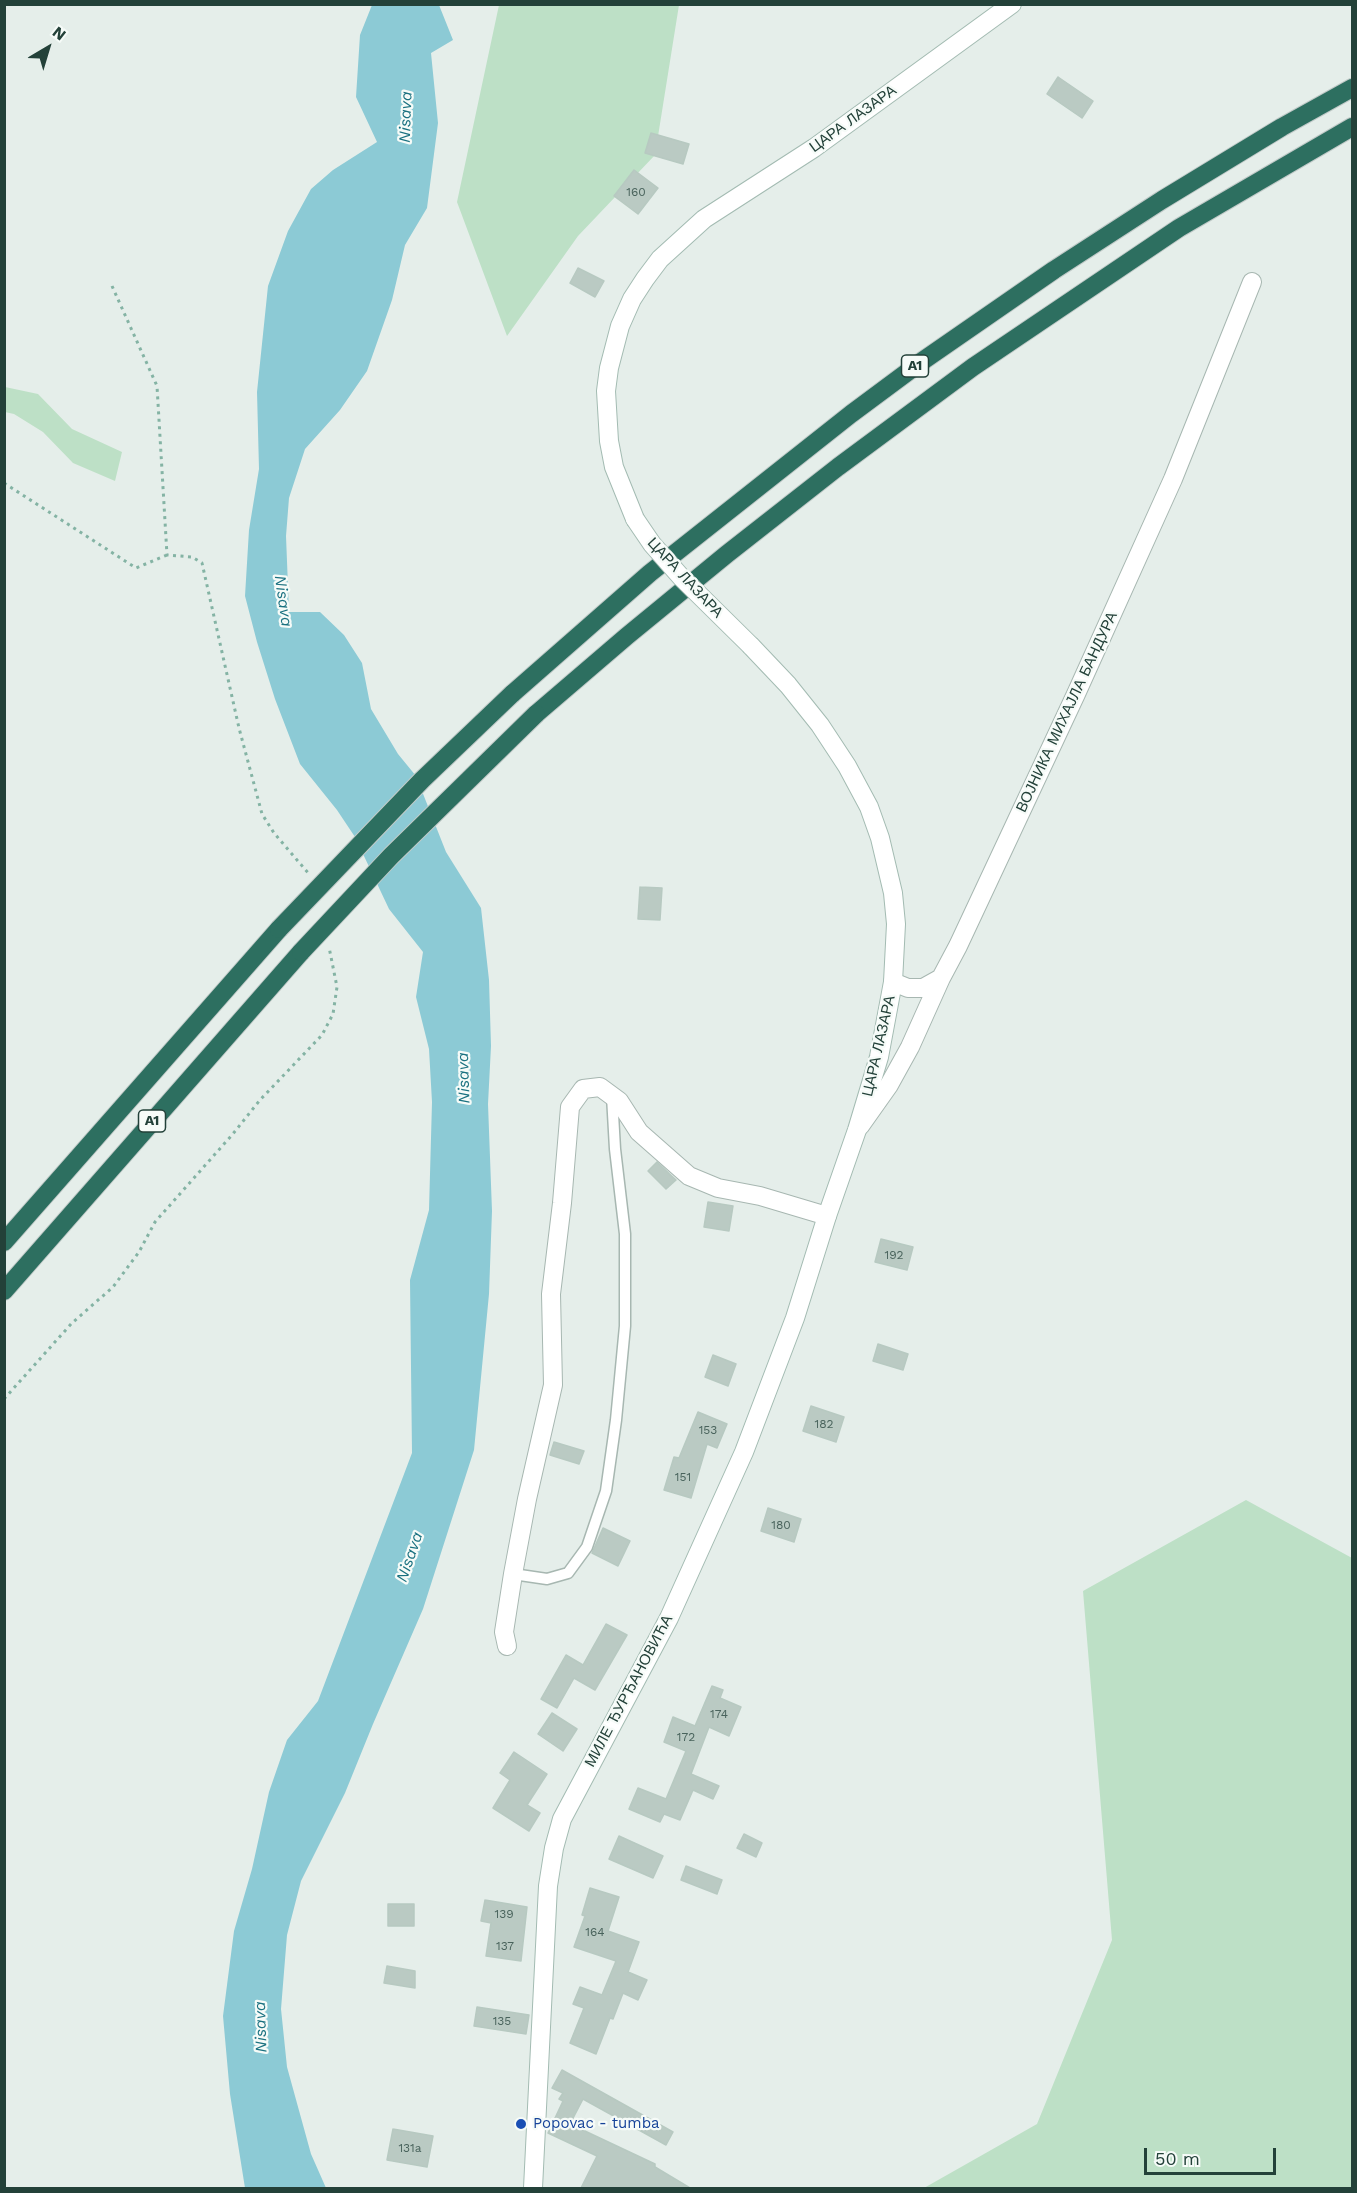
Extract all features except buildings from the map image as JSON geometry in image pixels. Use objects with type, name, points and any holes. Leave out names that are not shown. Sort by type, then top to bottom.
[{"type":"highway","name":"A1","points":[[4,1242],[279,929],[414,788],[513,694],[650,573],[921,362],[1062,265],[1162,200],[1282,127],[1353,88]]},
{"type":"highway","name":"A1","points":[[4,1291],[301,952],[391,856],[537,714],[635,629],[838,467],[973,367],[1179,228],[1353,127]]},
{"type":"street","name":"ЦАРА ЛАЗАРА","points":[[827,1216],[879,1057],[893,982],[896,924],[893,893],[880,838],[868,807],[847,766],[825,731],[788,685],[681,577],[652,544],[635,519],[614,467],[609,441],[606,391],[609,368],[620,326],[632,299],[660,259],[704,219],[814,148],[1012,4]]},
{"type":"street","name":"ВОЈНИКА МИХАЈЛА БАНДУРА","points":[[857,1130],[889,1085],[910,1047],[1052,746],[1168,490],[1252,282]]},
{"type":"street","points":[[893,982],[908,988],[923,988],[941,978]]},
{"type":"street","points":[[507,1646],[504,1632],[513,1575],[527,1499],[553,1385],[551,1294],[570,1107],[583,1089],[600,1087],[619,1101],[639,1132],[689,1176],[718,1188],[760,1196],[827,1216]]},
{"type":"street","name":"МИЛЕ ЂУРЂАНОВИЋА","points":[[533,2188],[548,1886],[554,1848],[562,1819],[669,1618],[744,1452],[795,1318],[827,1216]]},
{"type":"lane","points":[[513,1575],[547,1579],[567,1573],[587,1547],[606,1491],[616,1420],[625,1326],[625,1234],[615,1149],[612,1096]]},
{"type":"path","points":[[112,286],[157,386],[167,555]]},
{"type":"path","points":[[4,483],[136,568],[167,555],[192,557],[202,563],[239,728],[262,814],[274,833],[308,872],[311,883]]},
{"type":"path","points":[[4,1400],[72,1323],[113,1287],[139,1252],[155,1222],[260,1100],[322,1035],[333,1014],[337,987],[327,940]]},
{"type":"green space","points":[[499,5],[679,5],[655,155],[578,236],[507,336],[457,202]]},
{"type":"green space","points":[[5,387],[38,394],[72,429],[122,452],[115,481],[73,463],[43,432],[14,414],[5,412]]},
{"type":"green space","points":[[1246,1500],[1352,1558],[1352,2188],[924,2188],[1037,2124],[1112,1940],[1083,1591]]},
{"type":"water","name":"Nisava","points":[[372,5],[439,5],[453,40],[431,53],[438,123],[427,208],[405,245],[392,300],[367,371],[340,410],[305,449],[289,498],[286,536],[289,612],[320,612],[344,635],[362,663],[371,709],[398,754],[416,776],[446,852],[481,908],[489,980],[491,1046],[488,1104],[492,1211],[489,1294],[474,1450],[423,1609],[345,1793],[301,1881],[287,1935],[281,2009],[287,2067],[311,2154],[326,2188],[245,2188],[230,2094],[223,2016],[234,1931],[252,1869],[269,1792],[287,1740],[318,1701],[412,1453],[410,1280],[429,1210],[432,1102],[429,1049],[416,997],[423,952],[389,909],[355,837],[337,810],[300,764],[275,699],[245,596],[249,530],[259,469],[257,392],[268,286],[288,231],[311,189],[333,170],[377,142],[356,97],[360,35]]},
{"type":"place","name":"Popovac - tumba","points":[[521,2124]]}]
